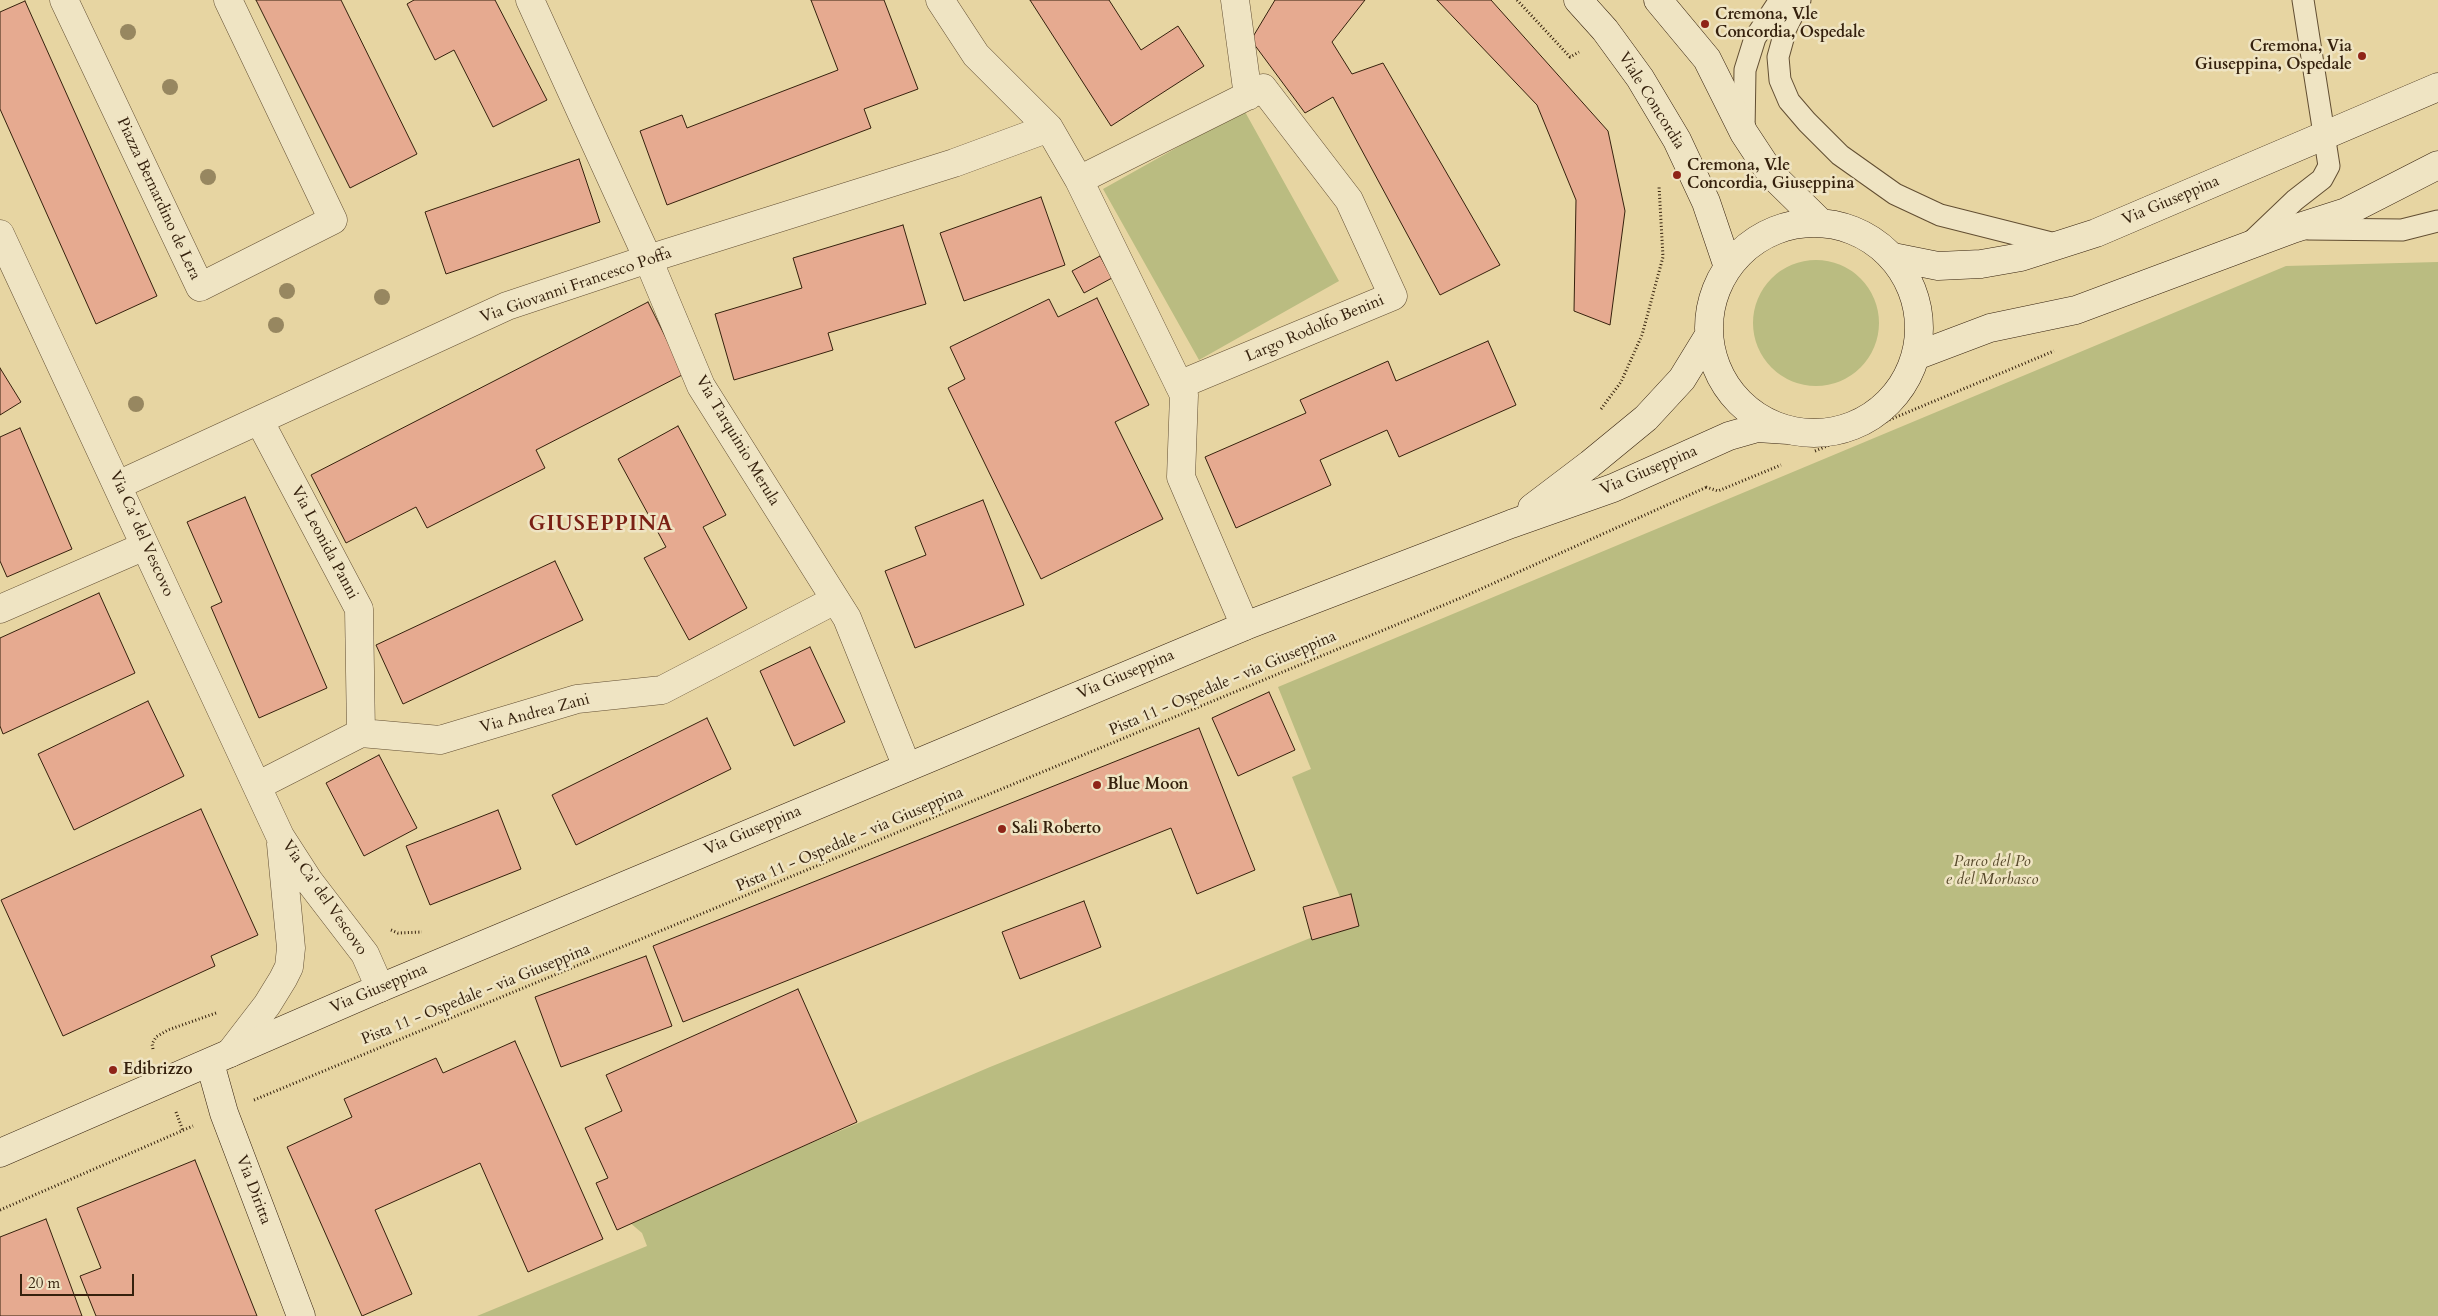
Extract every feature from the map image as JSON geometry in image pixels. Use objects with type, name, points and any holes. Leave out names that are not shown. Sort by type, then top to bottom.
[{"type":"street","name":"Piazza Bernardino de Lera","points":[[64,0],[200,287],[333,220],[228,0]]},
{"type":"street","name":"Via Tarquinio Merula","points":[[530,0],[648,259],[701,386],[847,618],[907,767]]},
{"type":"street","points":[[940,0],[976,55],[1049,128],[1079,180],[1184,395],[1181,477],[1245,626]]},
{"type":"street","points":[[1235,0],[1248,96]]},
{"type":"street","name":"Viale Concordia","points":[[1578,0],[1611,38],[1640,78],[1677,140],[1706,202],[1728,267]]},
{"type":"street","points":[[1658,0],[1707,60],[1744,133],[1771,174],[1820,222]]},
{"type":"street","name":"Largo Rodolfo Benini","points":[[1079,180],[1263,88],[1349,200],[1393,296],[1179,385]]},
{"type":"street","name":"Via Giuseppina","points":[[1893,257],[1938,266],[1981,264],[2021,257],[2096,233],[2438,88]]},
{"type":"street","name":"Via Giovanni Francesco Poffa","points":[[118,485],[507,306],[648,259],[954,163],[1049,128]]},
{"type":"street","points":[[1916,356],[1990,328],[2076,310],[2293,229],[2346,212],[2438,166]]},
{"type":"street","name":"Via Giuseppina","points":[[0,1153],[380,988],[1245,626],[1511,524],[1613,488],[1730,436],[1756,428],[1820,433],[1852,426],[1880,410],[1902,386],[1916,356],[1920,321],[1912,287],[1893,257],[1872,239],[1847,227],[1820,222],[1785,226],[1753,242],[1728,267],[1713,299],[1709,335],[1716,367],[1733,395],[1758,417],[1788,430]]},
{"type":"street","name":"Via Ca' del Vescovo","points":[[0,234],[10,277],[118,485],[280,836],[309,881],[366,954],[380,988]]},
{"type":"street","name":"Via Giuseppina","points":[[1511,524],[1590,464],[1646,418],[1682,379],[1709,335]]},
{"type":"street","name":"Via Leonida Panni","points":[[259,420],[359,610],[361,732]]},
{"type":"street","points":[[0,609],[145,546]]},
{"type":"street","name":"Via Andrea Zani","points":[[361,732],[440,740],[577,699],[662,690],[835,600]]},
{"type":"street","points":[[257,786],[361,732]]},
{"type":"street","name":"Via Ca' del Vescovo","points":[[220,1058],[266,1005],[284,979],[289,967],[291,948],[280,836]]},
{"type":"street","name":"Via Diritta","points":[[220,1058],[224,1113],[301,1316]]},
{"type":"lane","points":[[1744,133],[1745,70],[1756,38],[1780,0]]},
{"type":"lane","points":[[1800,0],[1786,28],[1778,56],[1780,80],[1789,101],[1840,155],[1895,194],[1940,215],[2059,245]]},
{"type":"lane","points":[[2247,246],[2295,200],[2322,179],[2328,166],[2303,0]]},
{"type":"lane","points":[[2293,229],[2402,230],[2438,221]]},
{"type":"path","points":[[1516,0],[1570,57],[1582,50]]},
{"type":"path","points":[[1621,382],[1642,335],[1663,257],[1659,182]]},
{"type":"path","name":"Pista 11 - Ospedale - via Giuseppina","points":[[0,1210],[224,1113],[1463,597],[1707,488]]},
{"type":"path","points":[[153,1052],[152,1044],[156,1037],[168,1030],[221,1011]]},
{"type":"green space","points":[[1244,110],[1339,281],[1199,360],[1103,189]]},
{"type":"green space","points":[[1816,260],[1840,265],[1861,278],[1874,299],[1879,323],[1874,347],[1861,368],[1840,381],[1816,386],[1792,381],[1771,368],[1758,347],[1753,323],[1758,299],[1771,278],[1792,265]]},
{"type":"green space","name":"Parco del Po e del Morbasco","points":[[2438,262],[2438,1316],[477,1316],[647,1246],[642,1233],[628,1221],[990,1067],[1350,922],[1292,777],[1311,769],[1278,687],[2286,266]]},
{"type":"building","points":[[256,0],[341,0],[417,154],[350,188]]},
{"type":"building","points":[[414,0],[495,0],[547,100],[493,127],[454,50],[435,60],[407,4]]},
{"type":"building","points":[[811,0],[884,0],[918,89],[864,109],[871,128],[667,205],[640,131],[682,115],[687,128],[838,70]]},
{"type":"building","points":[[1030,0],[1109,0],[1141,50],[1178,26],[1204,66],[1111,126]]},
{"type":"building","points":[[1275,0],[1365,0],[1332,42],[1352,74],[1383,63],[1500,265],[1440,295],[1333,97],[1305,113],[1251,40]]},
{"type":"building","points":[[1437,0],[1491,0],[1608,131],[1625,211],[1610,325],[1574,311],[1576,200],[1537,105]]},
{"type":"building","points":[[25,1],[157,296],[96,324],[0,109],[0,12]]},
{"type":"building","points":[[579,159],[600,222],[446,274],[425,212]]},
{"type":"building","points":[[1041,197],[1065,265],[964,301],[940,233]]},
{"type":"building","points":[[903,225],[926,304],[828,333],[833,350],[734,380],[715,314],[802,288],[793,258]]},
{"type":"building","points":[[1100,256],[1112,278],[1084,293],[1072,271]]},
{"type":"building","points":[[1097,298],[1149,405],[1115,422],[1163,519],[1041,579],[948,388],[965,379],[950,347],[1049,299],[1058,317]]},
{"type":"building","points":[[648,302],[684,374],[536,450],[545,468],[427,528],[416,507],[346,543],[311,475]]},
{"type":"building","points":[[1488,341],[1516,405],[1399,457],[1387,430],[1320,460],[1331,485],[1236,528],[1205,457],[1306,413],[1300,400],[1388,361],[1396,381]]},
{"type":"building","points":[[0,368],[21,402],[0,415]]},
{"type":"building","points":[[678,426],[726,515],[703,527],[747,608],[689,640],[644,558],[666,547],[618,459]]},
{"type":"building","points":[[20,428],[72,549],[7,577],[0,561],[0,437]]},
{"type":"building","points":[[245,497],[327,688],[259,718],[211,607],[222,602],[187,522]]},
{"type":"building","points":[[983,500],[1024,605],[915,648],[885,571],[926,555],[915,527]]},
{"type":"building","points":[[555,561],[583,620],[403,704],[376,645]]},
{"type":"building","points":[[99,593],[135,673],[3,734],[0,726],[0,638]]},
{"type":"building","points":[[810,647],[845,722],[794,746],[760,671]]},
{"type":"building","points":[[1269,692],[1295,750],[1238,776],[1212,718]]},
{"type":"building","points":[[148,701],[184,776],[74,830],[38,754]]},
{"type":"building","points":[[707,718],[731,769],[576,845],[552,795]]},
{"type":"building","points":[[1199,728],[1255,870],[1197,894],[1171,828],[683,1022],[653,946]]},
{"type":"building","points":[[379,755],[417,828],[364,856],[326,783]]},
{"type":"building","points":[[201,809],[258,935],[211,956],[215,966],[63,1036],[1,900]]},
{"type":"building","points":[[498,810],[521,869],[430,905],[406,846]]},
{"type":"building","points":[[1351,894],[1359,926],[1312,940],[1303,907]]},
{"type":"building","points":[[1084,901],[1101,947],[1020,979],[1002,932]]},
{"type":"building","points":[[646,956],[672,1026],[561,1067],[535,997]]},
{"type":"building","points":[[798,989],[857,1122],[617,1230],[596,1183],[608,1178],[585,1128],[622,1111],[606,1075]]},
{"type":"building","points":[[515,1041],[603,1239],[528,1272],[480,1163],[375,1210],[412,1294],[362,1316],[287,1147],[352,1117],[344,1099],[436,1058],[443,1073]]},
{"type":"building","points":[[195,1160],[257,1316],[96,1316],[80,1276],[101,1268],[77,1208]]},
{"type":"building","points":[[46,1219],[82,1316],[0,1316],[0,1237]]},
{"type":"place","name":"Cremona, V.le Concordia, Ospedale","points":[[1705,24]]},
{"type":"place","name":"Cremona, Via Giuseppina, Ospedale","points":[[2362,56]]},
{"type":"place","name":"Cremona, V.le Concordia, Giuseppina","points":[[1677,175]]},
{"type":"place","name":"Blue Moon","points":[[1097,785]]},
{"type":"place","name":"Sali Roberto","points":[[1002,829]]},
{"type":"place","name":"Edibrizzo","points":[[113,1070]]},
{"type":"district","name":"GIUSEPPINA","points":[[601,525]]}]
